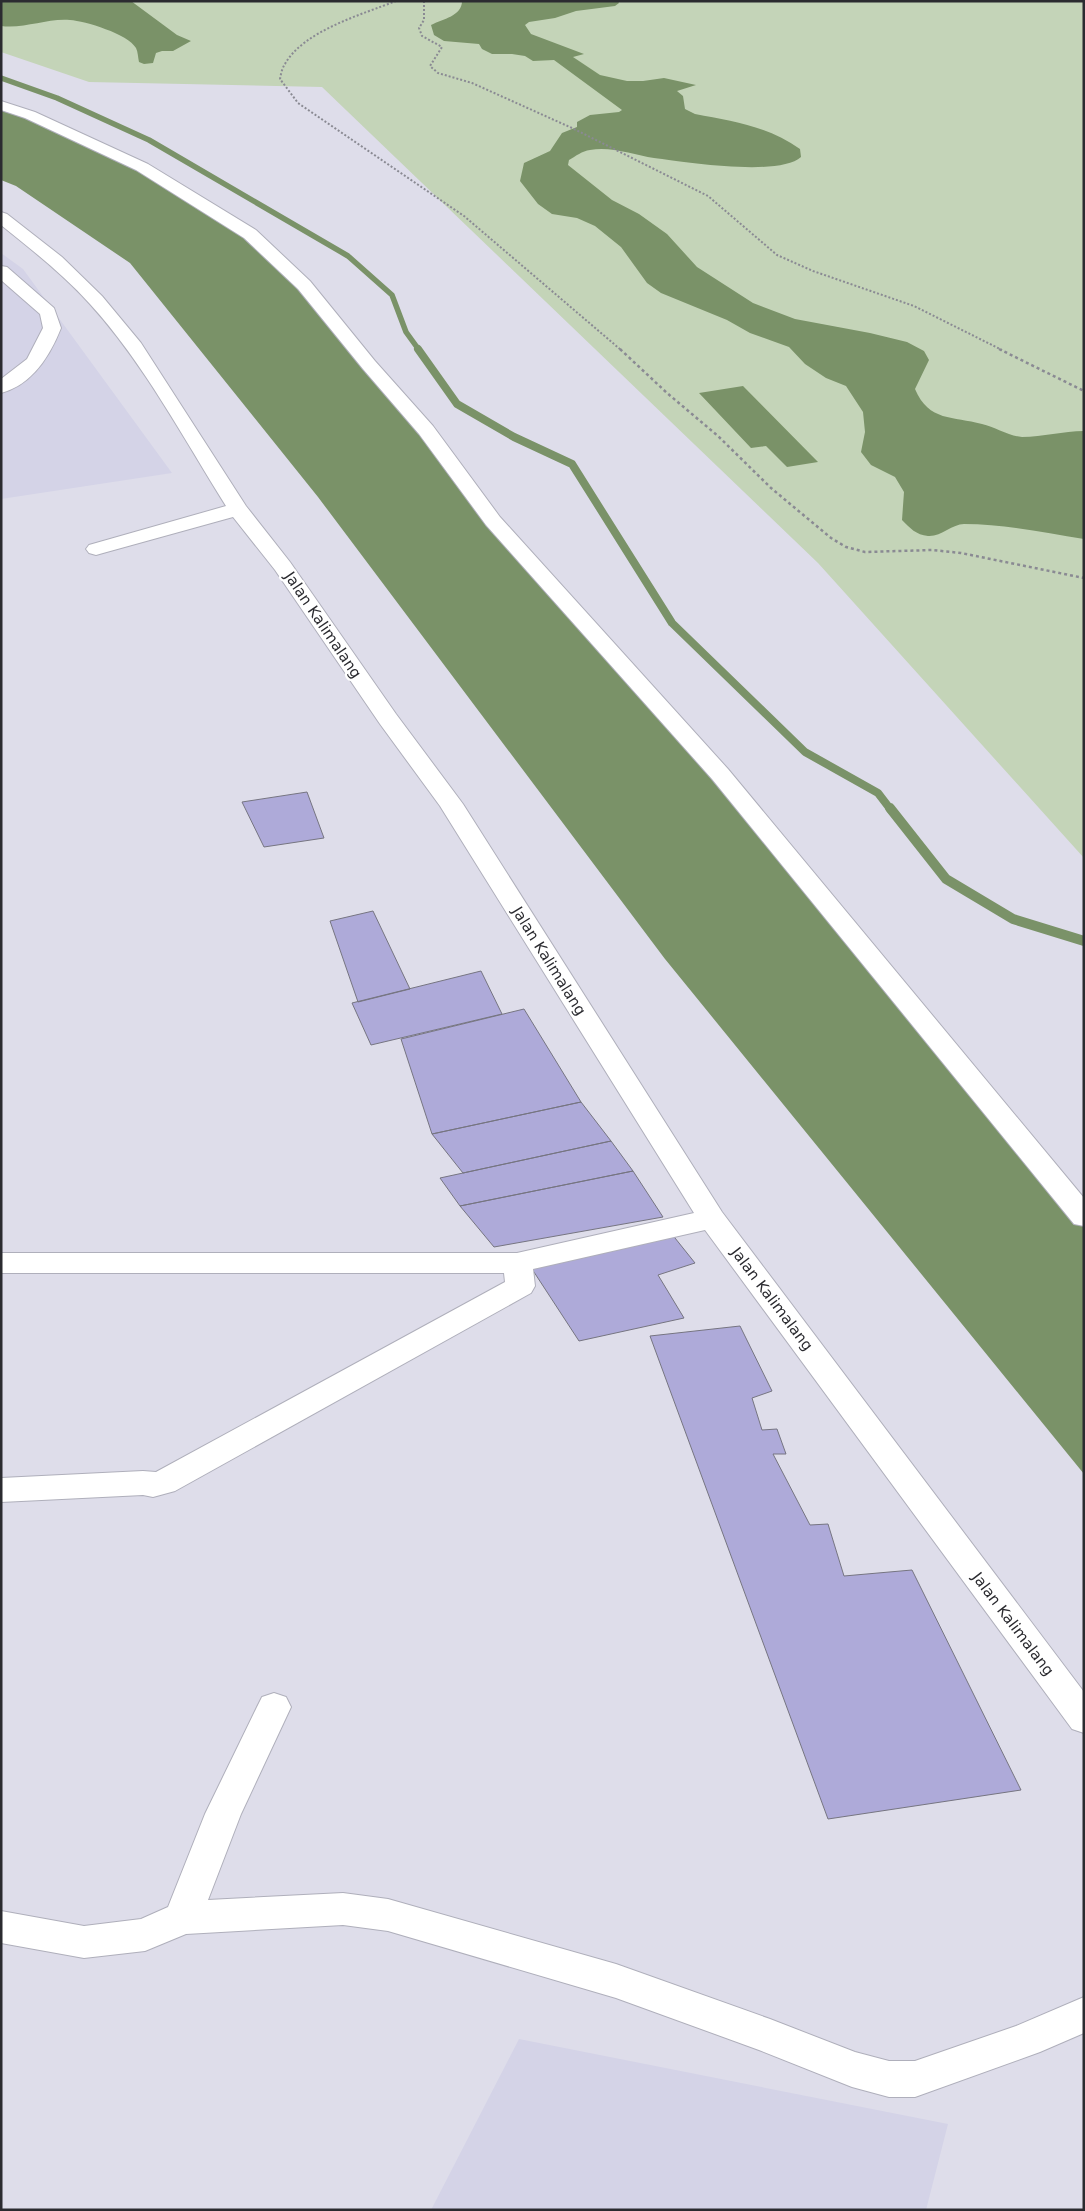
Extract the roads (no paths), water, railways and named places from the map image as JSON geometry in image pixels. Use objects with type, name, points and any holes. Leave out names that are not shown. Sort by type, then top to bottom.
[{"type":"street","points":[[1,105],[30,116],[142,167],[250,234],[304,285],[368,365],[426,430],[493,521],[720,774],[1084,1217]]},
{"type":"street","name":"Jalan Kalimalang","points":[[1,217],[15,226],[56,260],[96,300],[134,347],[238,509],[283,566],[388,719],[450,804],[712,1219],[1084,1718]]},
{"type":"street","points":[[1,271],[48,312],[52,328],[36,361],[12,381],[1,387]]},
{"type":"street","points":[[96,549],[238,509]]},
{"type":"street","points":[[1,1263],[517,1262],[712,1219]]},
{"type":"street","points":[[1,1490],[143,1483],[153,1485],[164,1483],[520,1286],[517,1262]]},
{"type":"street","points":[[182,1918],[223,1814],[274,1707]]},
{"type":"street","points":[[1,1927],[84,1942],[145,1935],[182,1918],[343,1909],[388,1915],[616,1981],[770,2036],[852,2069],[889,2078],[915,2079],[1026,2040],[1084,2014]]},
{"type":"waterway","points":[[1,78],[57,98],[149,140],[348,256],[392,295],[406,332],[419,350]]},
{"type":"waterway","points":[[418,349],[457,404],[514,437],[572,464],[672,623],[805,752],[878,793],[891,810]]},
{"type":"waterway","points":[[890,808],[946,879],[1013,919],[1084,941]]}]
